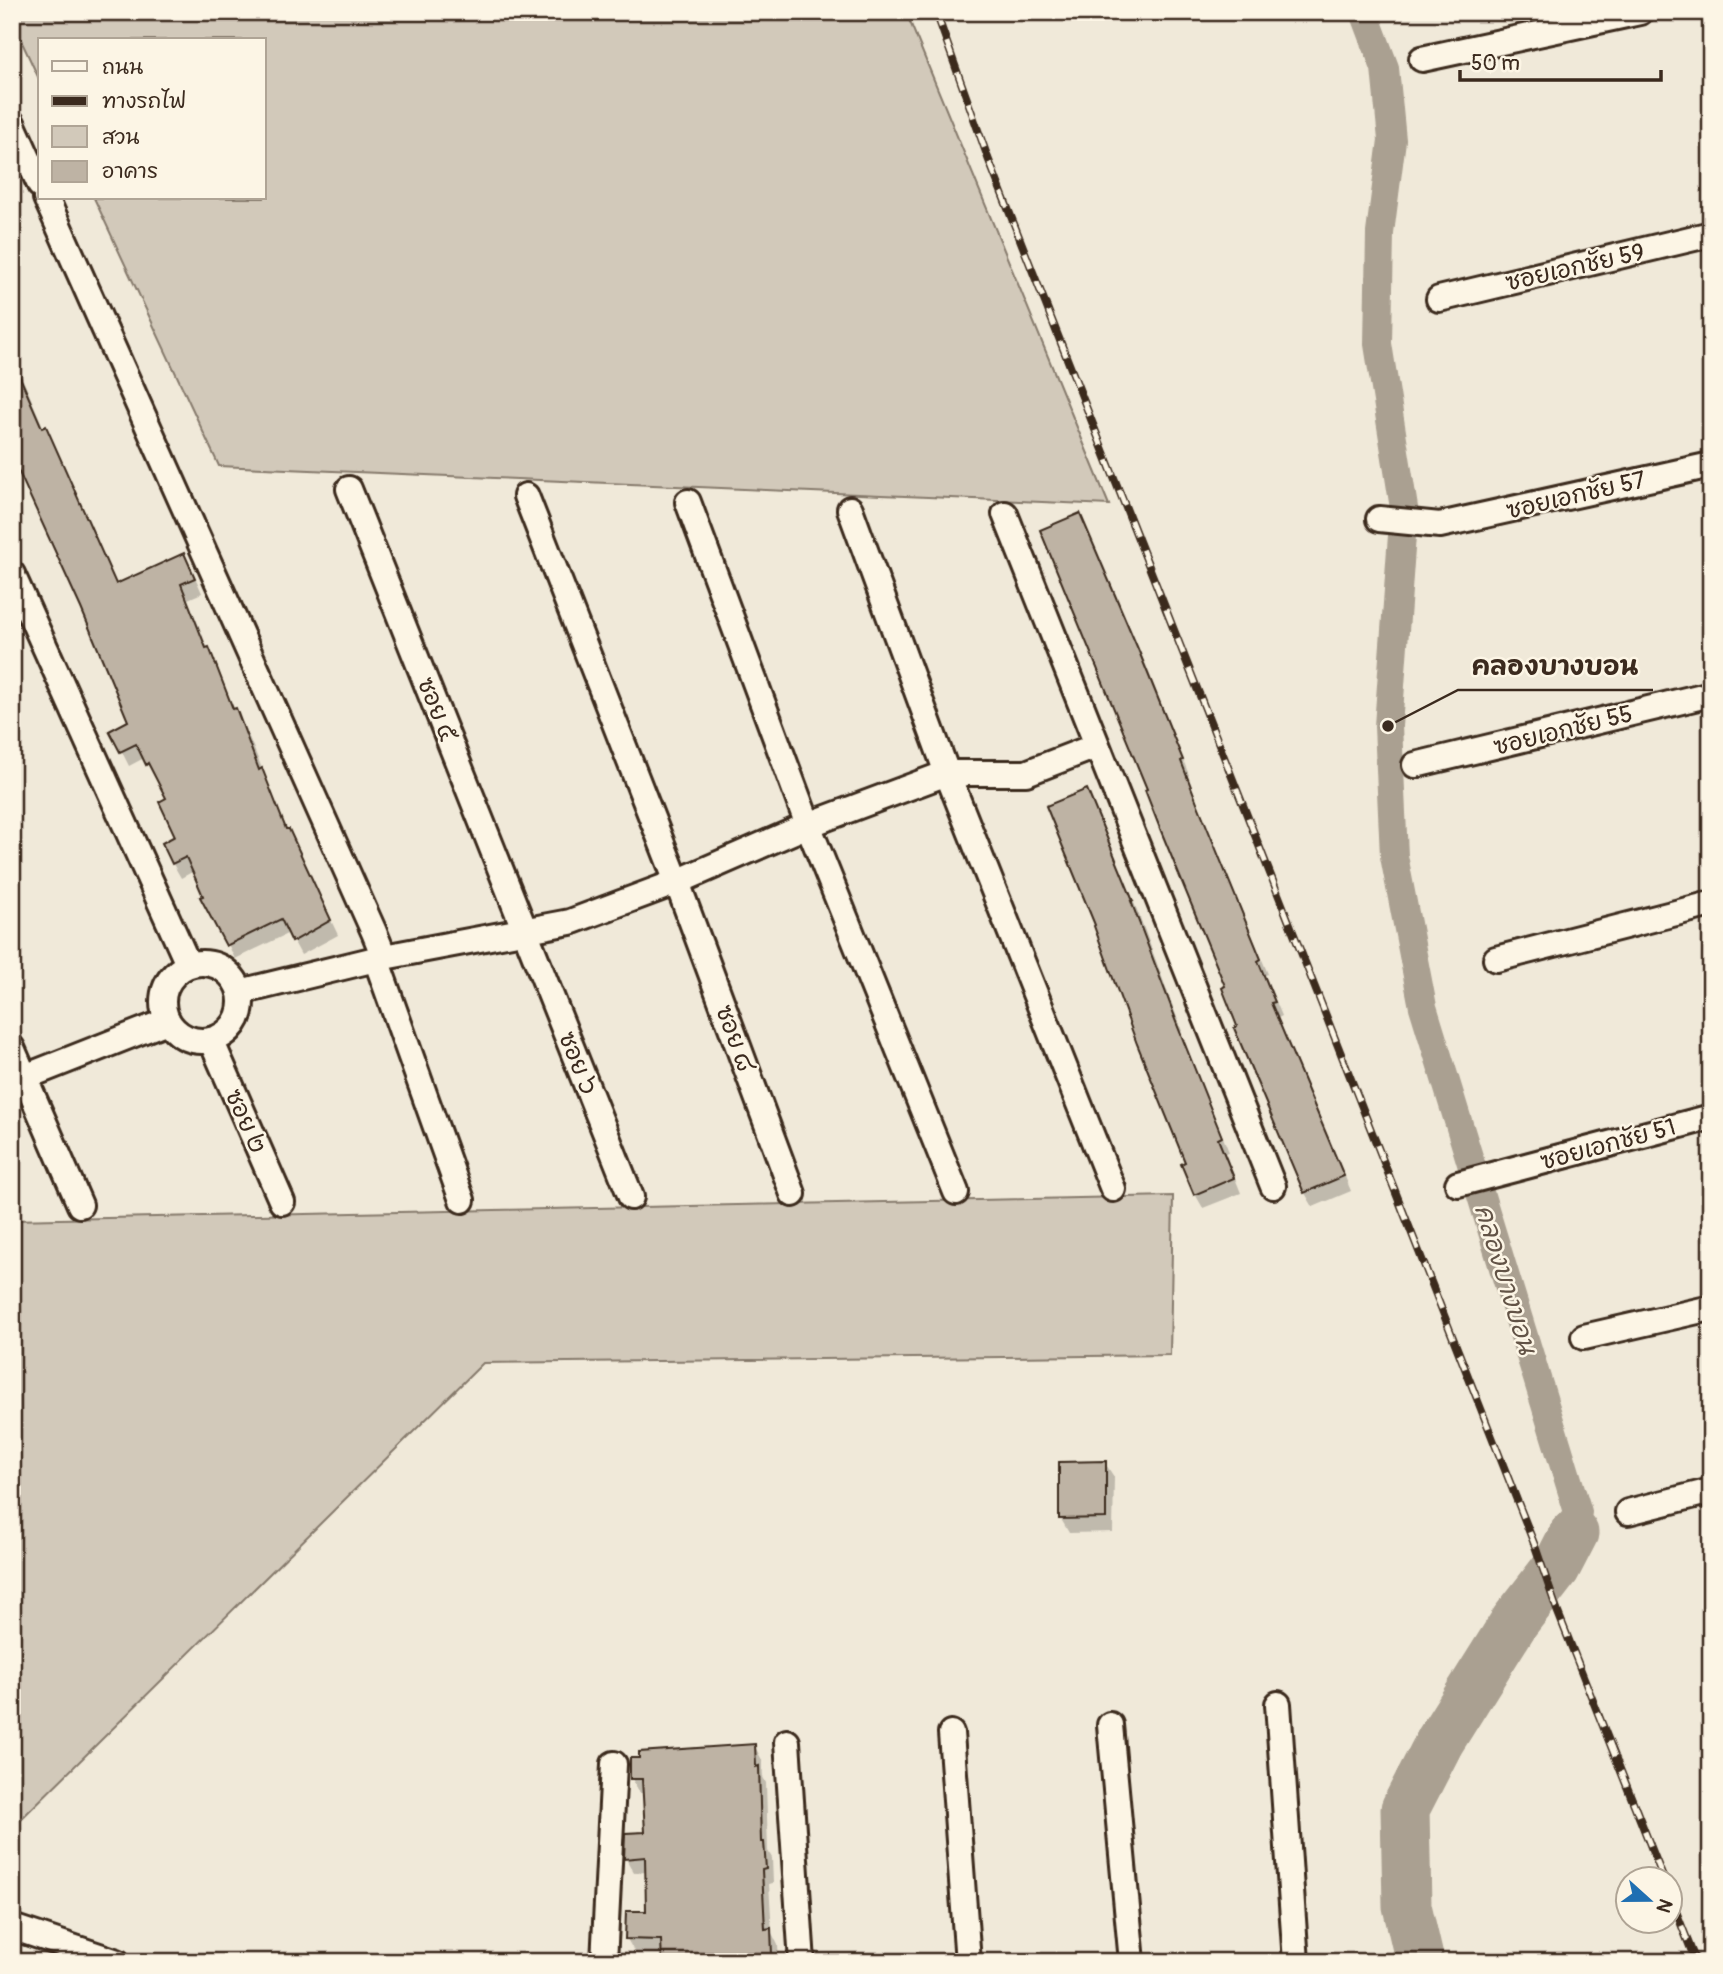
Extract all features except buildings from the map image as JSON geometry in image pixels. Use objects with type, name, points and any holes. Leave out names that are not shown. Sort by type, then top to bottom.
[{"type":"street","points":[[1422,59],[1640,12]]},
{"type":"street","points":[[12,122],[38,180]]},
{"type":"street","points":[[47,200],[374,932],[380,958],[462,1200]]},
{"type":"street","name":"ซอยเอกชัย 59","points":[[1439,299],[1711,234]]},
{"type":"street","name":"ซอยเอกชัย 57","points":[[1379,519],[1440,525],[1711,465]]},
{"type":"street","name":"ซอย ๕","points":[[349,489],[524,929]]},
{"type":"street","name":"ซอย ๘","points":[[526,496],[677,881],[793,1194]]},
{"type":"street","points":[[688,502],[808,825],[956,1192]]},
{"type":"street","points":[[850,509],[947,773],[1113,1189]]},
{"type":"street","points":[[1005,514],[1273,1186]]},
{"type":"street","points":[[12,574],[188,964]]},
{"type":"street","name":"ซอยเอกชัย 55","points":[[1415,765],[1711,694]]},
{"type":"street","points":[[240,992],[380,958],[570,922],[677,881],[808,825],[947,773],[1026,773],[1096,746]]},
{"type":"street","points":[[1496,959],[1711,904]]},
{"type":"street","name":"ซอย ๖","points":[[524,929],[631,1197]]},
{"type":"street","points":[[208,962],[219,967],[230,975],[240,992],[239,1013],[233,1026],[223,1035],[211,1040],[197,1041],[184,1037],[167,1021],[163,1004],[165,990],[171,978],[188,964],[208,962]]},
{"type":"street","points":[[25,1077],[167,1021]]},
{"type":"street","name":"ซอย ๒","points":[[211,1040],[282,1202]]},
{"type":"street","points":[[12,1048],[80,1205]]},
{"type":"street","name":"ซอยเอกชัย 51","points":[[1458,1184],[1711,1117]]},
{"type":"street","points":[[1584,1336],[1711,1308]]},
{"type":"street","points":[[1628,1512],[1711,1492]]},
{"type":"street","points":[[1278,1704],[1296,1962]]},
{"type":"street","points":[[1110,1725],[1132,1962]]},
{"type":"street","points":[[951,1733],[968,1962]]},
{"type":"street","points":[[788,1742],[802,1962]]},
{"type":"street","points":[[604,1962],[614,1764]]},
{"type":"street","points":[[12,1927],[44,1951],[117,1962]]},
{"type":"green space","points":[[12,12],[906,12],[1109,505],[219,466],[95,200],[266,200],[266,38],[38,38],[38,77],[12,21]]},
{"type":"green space","points":[[1173,1196],[1170,1355],[483,1363],[12,1828],[12,1220]]},
{"type":"waterway","name":"คลองบางบอน","points":[[1364,12],[1385,68],[1392,140],[1380,233],[1378,344],[1404,508],[1388,726],[1394,856],[1423,1007],[1578,1512],[1574,1533]]},
{"type":"waterway","name":"คลองบางบอน","points":[[1420,1962],[1407,1906],[1405,1809],[1440,1741],[1515,1621],[1556,1568],[1574,1533]]},
{"type":"railway","points":[[936,12],[988,158],[1658,1866]]},
{"type":"railway","points":[[1684,1932],[1696,1962]]},
{"type":"place","name":"คลองบางบอน","points":[[1388,726]]}]
